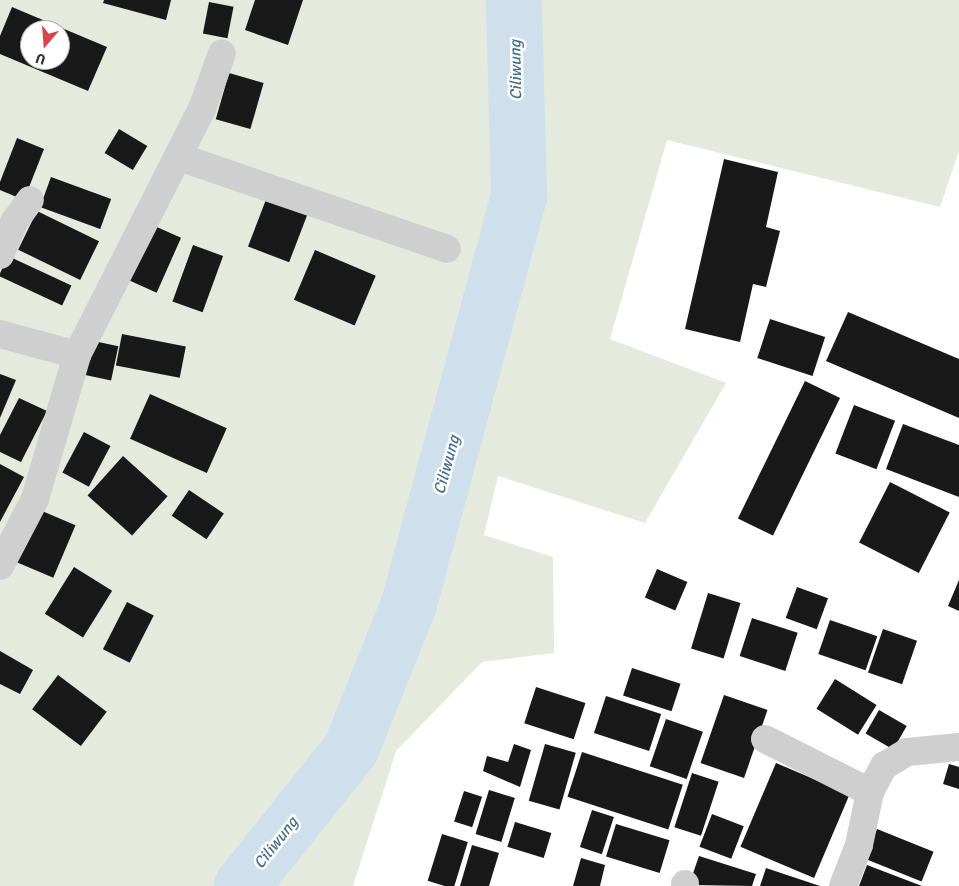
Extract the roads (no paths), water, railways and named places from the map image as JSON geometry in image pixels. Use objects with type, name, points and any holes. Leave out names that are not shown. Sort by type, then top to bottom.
[{"type":"street","points":[[0,566],[35,499],[77,355],[179,157],[202,109],[222,54]]},
{"type":"street","points":[[179,157],[448,249]]},
{"type":"street","points":[[0,255],[14,222],[30,200]]},
{"type":"street","points":[[0,334],[77,355]]},
{"type":"street","points":[[765,739],[870,792]]},
{"type":"street","points":[[843,886],[859,845],[870,792],[884,766],[897,756],[925,749],[959,747]]},
{"type":"waterway","name":"Ciliwung","points":[[242,886],[351,749],[409,604],[519,195],[514,0]]}]
